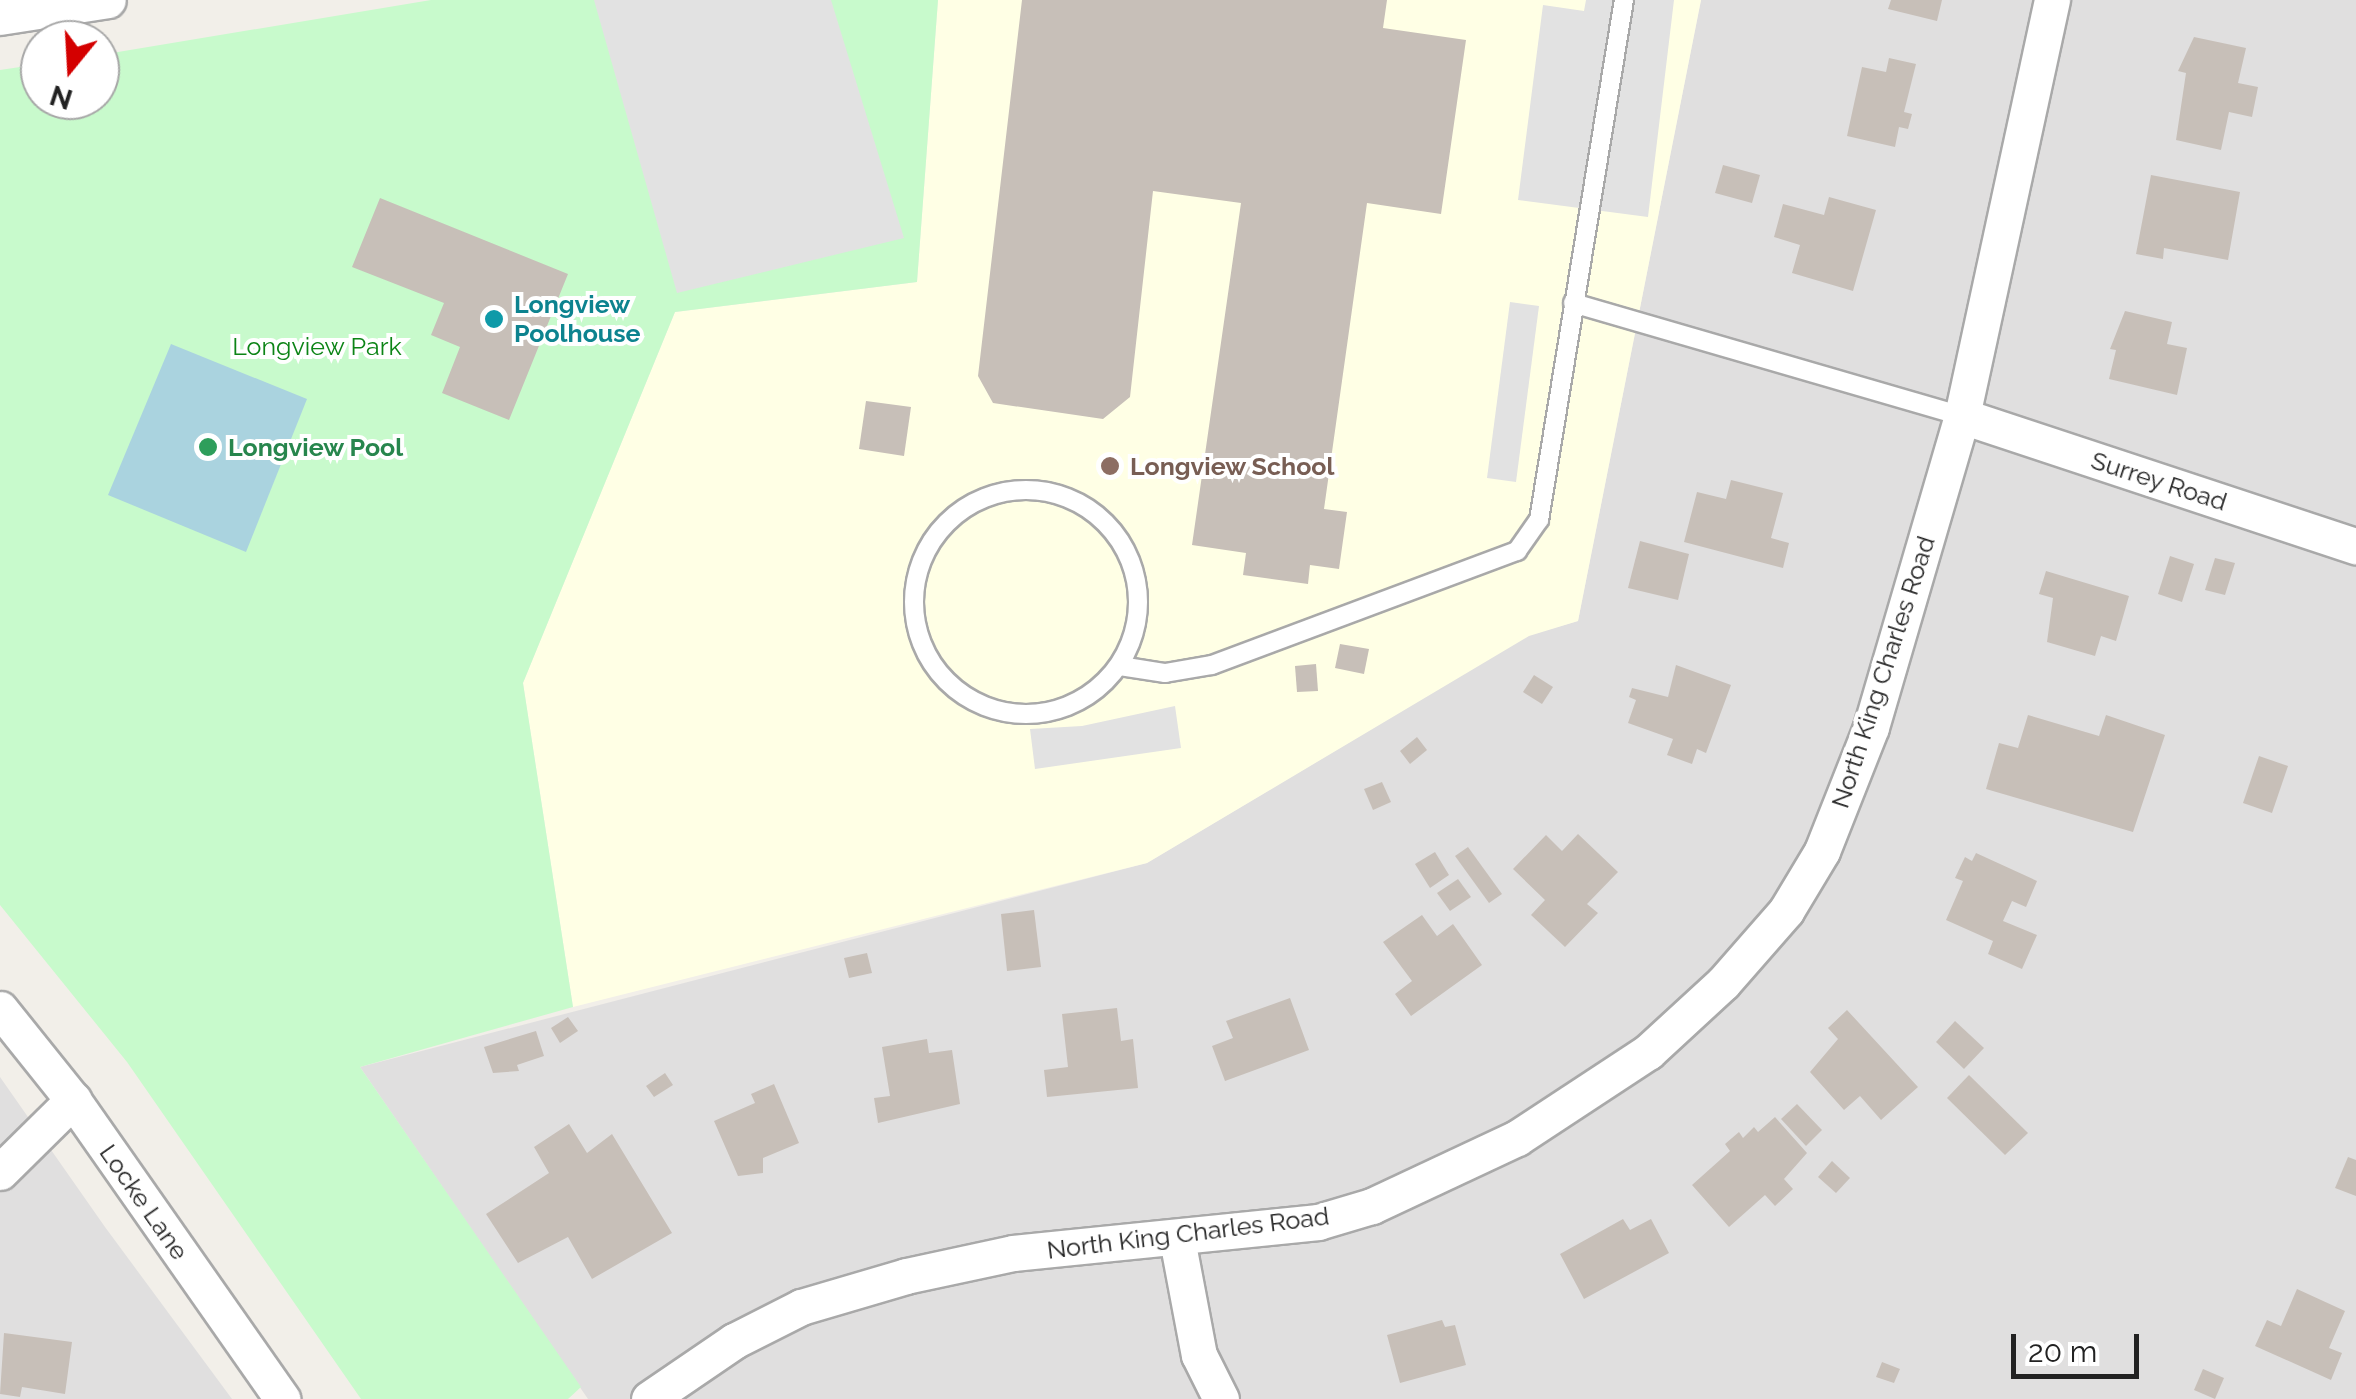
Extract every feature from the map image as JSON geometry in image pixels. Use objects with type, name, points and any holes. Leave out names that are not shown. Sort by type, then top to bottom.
[{"type":"street","points":[[0,17],[108,0]]},
{"type":"street","name":"North King Charles Road","points":[[649,1399],[734,1341],[801,1308],[906,1276],[1013,1253],[1318,1222],[1439,1179],[1517,1138],[1648,1052],[1723,983],[1786,911],[1851,786],[1962,416],[2052,0]]},
{"type":"street","name":"Surrey Road","points":[[1962,416],[2356,546]]},
{"type":"street","name":"Locke Lane","points":[[0,1009],[73,1100],[282,1399]]},
{"type":"street","points":[[0,1172],[73,1100]]},
{"type":"street","points":[[1177,1239],[1195,1338],[1220,1399]]},
{"type":"lane","points":[[1120,666],[1165,673],[1212,665],[1517,551],[1539,520],[1624,0]]},
{"type":"lane","points":[[1573,304],[1962,416]]},
{"type":"lane","points":[[1044,490],[1079,503],[1109,526],[1130,558],[1138,594],[1135,631],[1120,666],[1094,693],[1044,712],[988,709],[956,691],[931,664],[914,612],[921,558],[941,527],[970,504],[1006,491],[1044,490]]},
{"type":"shaded area","points":[[594,0],[831,0],[904,238],[677,293]]},
{"type":"shaded area","name":"Longview School","points":[[938,0],[1701,0],[1578,621],[1529,636],[1147,863],[573,1007],[523,683],[675,312],[917,282]]},
{"type":"shaded area","points":[[1586,0],[1674,0],[1648,217],[1518,200],[1543,5],[1584,11]]},
{"type":"shaded area","points":[[1701,0],[2356,0],[2356,1399],[588,1399],[360,1067],[1147,863],[1529,635],[1578,621]]},
{"type":"shaded area","points":[[1510,302],[1539,306],[1516,482],[1487,478]]},
{"type":"shaded area","points":[[1175,706],[1181,748],[1035,769],[1030,729],[1082,726]]},
{"type":"shaded area","points":[[0,1077],[105,1227],[232,1399],[0,1399]]},
{"type":"green space","name":"Longview Park","points":[[431,0],[938,0],[917,282],[675,312],[523,683],[573,1007],[360,1067],[581,1387],[568,1399],[361,1399],[127,1062],[0,905],[0,70],[20,67],[20,120],[120,120],[120,52]]},
{"type":"water","name":"Longview Pool","points":[[171,344],[307,399],[246,552],[108,495]]},
{"type":"building","points":[[1022,0],[1387,0],[1383,28],[1466,40],[1441,214],[1367,203],[1324,509],[1347,512],[1339,569],[1310,565],[1308,584],[1243,575],[1246,553],[1192,545],[1241,203],[1153,191],[1130,397],[1103,419],[993,403],[978,376]]},
{"type":"building","points":[[1891,0],[1942,0],[1937,21],[1888,9]]},
{"type":"building","points":[[2194,37],[2246,48],[2238,83],[2258,87],[2252,117],[2229,112],[2221,150],[2176,140],[2186,73],[2178,71]]},
{"type":"building","points":[[1889,58],[1916,64],[1904,112],[1912,114],[1908,129],[1899,127],[1895,147],[1847,136],[1862,67],[1886,72]]},
{"type":"building","points":[[1723,165],[1760,175],[1752,203],[1715,193]]},
{"type":"building","points":[[2151,175],[2240,192],[2228,260],[2164,248],[2163,259],[2136,254]]},
{"type":"building","points":[[1829,197],[1876,210],[1853,291],[1792,273],[1800,245],[1774,237],[1783,204],[1824,215]]},
{"type":"building","name":"Longview Poolhouse","points":[[380,198],[568,274],[509,420],[442,393],[460,347],[431,335],[444,303],[352,267]]},
{"type":"building","points":[[2125,311],[2172,322],[2167,344],[2187,348],[2177,395],[2109,379],[2116,350],[2110,349]]},
{"type":"building","points":[[866,401],[911,407],[904,456],[859,449]]},
{"type":"building","points":[[1731,480],[1783,493],[1771,538],[1789,543],[1783,568],[1684,542],[1697,492],[1726,499]]},
{"type":"building","points":[[1640,541],[1689,554],[1678,600],[1628,588]]},
{"type":"building","points":[[2170,556],[2194,564],[2182,602],[2158,594]]},
{"type":"building","points":[[2215,558],[2235,563],[2225,595],[2205,590]]},
{"type":"building","points":[[2046,571],[2129,596],[2116,641],[2101,636],[2095,656],[2047,642],[2053,598],[2039,594]]},
{"type":"building","points":[[1340,644],[1369,649],[1364,674],[1335,668]]},
{"type":"building","points":[[1316,664],[1318,691],[1297,692],[1295,666]]},
{"type":"building","points":[[1676,665],[1731,685],[1706,753],[1697,749],[1692,764],[1667,755],[1673,739],[1628,723],[1636,700],[1629,697],[1632,688],[1668,697]]},
{"type":"building","points":[[1534,675],[1553,687],[1542,704],[1523,692]]},
{"type":"building","points":[[2028,715],[2099,736],[2106,715],[2165,735],[2133,832],[1986,789],[1999,743],[2018,748]]},
{"type":"building","points":[[1417,737],[1427,750],[1410,764],[1400,751]]},
{"type":"building","points":[[2259,756],[2288,766],[2272,813],[2243,803]]},
{"type":"building","points":[[1382,782],[1391,802],[1373,810],[1364,789]]},
{"type":"building","points":[[1578,834],[1618,872],[1587,904],[1598,913],[1565,947],[1531,915],[1545,900],[1513,869],[1546,835],[1562,851]]},
{"type":"building","points":[[1468,847],[1502,894],[1489,903],[1455,856]]},
{"type":"building","points":[[1435,852],[1449,875],[1430,888],[1415,864]]},
{"type":"building","points":[[1976,853],[2037,881],[2026,907],[2012,901],[2003,921],[2037,935],[2022,969],[1988,954],[1993,941],[1946,920],[1963,881],[1955,878],[1965,857],[1972,861]]},
{"type":"building","points":[[1458,879],[1471,897],[1450,911],[1437,893]]},
{"type":"building","points":[[1034,910],[1041,967],[1007,971],[1001,914]]},
{"type":"building","points":[[1422,915],[1437,936],[1453,924],[1482,965],[1411,1016],[1395,994],[1412,981],[1383,942]]},
{"type":"building","points":[[867,953],[872,973],[849,978],[844,958]]},
{"type":"building","points":[[1290,998],[1309,1050],[1225,1081],[1212,1046],[1233,1038],[1226,1021]]},
{"type":"building","points":[[1117,1008],[1121,1041],[1133,1039],[1138,1088],[1047,1097],[1044,1070],[1068,1067],[1062,1014]]},
{"type":"building","points":[[1847,1010],[1918,1087],[1881,1120],[1860,1096],[1844,1110],[1810,1072],[1838,1039],[1828,1028]]},
{"type":"building","points":[[568,1017],[578,1031],[560,1043],[551,1028]]},
{"type":"building","points":[[1955,1021],[1984,1048],[1964,1069],[1936,1042]]},
{"type":"building","points":[[536,1031],[544,1056],[517,1065],[519,1071],[493,1073],[484,1047]]},
{"type":"building","points":[[927,1039],[929,1053],[952,1050],[960,1104],[878,1123],[874,1098],[890,1096],[882,1047]]},
{"type":"building","points":[[665,1073],[673,1085],[654,1097],[646,1086]]},
{"type":"building","points":[[1969,1075],[2028,1133],[2005,1155],[1947,1098]]},
{"type":"building","points":[[774,1084],[799,1143],[763,1158],[763,1173],[738,1176],[714,1121],[755,1103],[751,1094]]},
{"type":"building","points":[[1797,1104],[1822,1130],[1806,1146],[1781,1119]]},
{"type":"building","points":[[1775,1117],[1807,1153],[1784,1179],[1793,1189],[1775,1206],[1765,1195],[1729,1227],[1692,1185],[1730,1151],[1725,1144],[1739,1132],[1743,1138],[1754,1127],[1758,1132]]},
{"type":"building","points":[[569,1124],[587,1153],[612,1134],[672,1233],[592,1279],[568,1237],[518,1263],[486,1214],[549,1173],[534,1147]]},
{"type":"building","points":[[2348,1157],[2356,1160],[2356,1196],[2335,1188]]},
{"type":"building","points":[[1832,1161],[1850,1178],[1836,1193],[1818,1177]]},
{"type":"building","points":[[1623,1219],[1630,1230],[1651,1219],[1669,1253],[1584,1299],[1560,1254]]},
{"type":"building","points":[[2297,1289],[2345,1311],[2329,1348],[2342,1353],[2331,1380],[2255,1346],[2267,1320],[2281,1326]]},
{"type":"building","points":[[1442,1320],[1445,1327],[1455,1325],[1466,1365],[1400,1383],[1387,1335]]},
{"type":"building","points":[[4,1333],[72,1342],[65,1394],[22,1387],[20,1397],[0,1394]]},
{"type":"building","points":[[1882,1362],[1900,1369],[1894,1383],[1876,1377]]},
{"type":"building","points":[[2203,1369],[2224,1378],[2215,1399],[2194,1390]]},
{"type":"place","name":"Longview Poolhouse","points":[[494,319]]},
{"type":"place","name":"Longview Pool","points":[[208,447]]},
{"type":"place","name":"Longview School","points":[[1110,466]]}]
